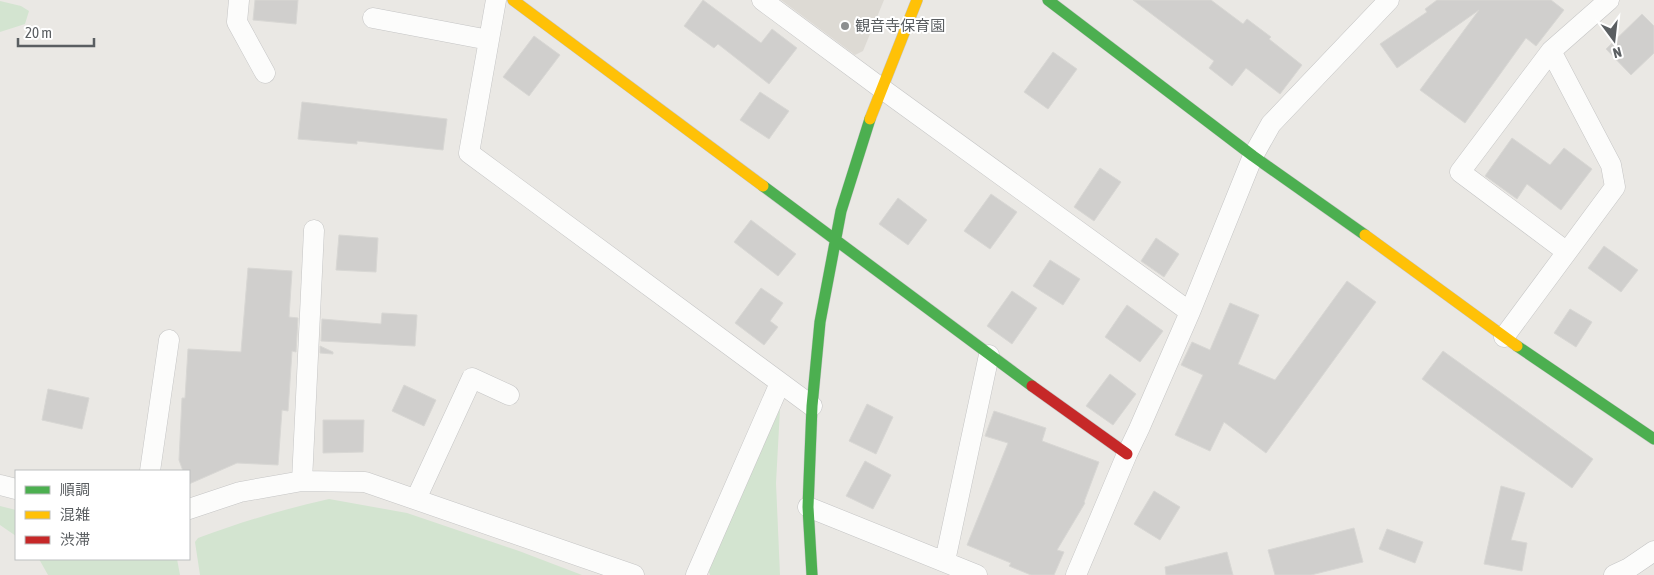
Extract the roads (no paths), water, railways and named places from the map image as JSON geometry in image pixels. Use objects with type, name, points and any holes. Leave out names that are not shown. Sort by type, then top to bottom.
[{"type":"street","points":[[238,0],[237,22],[265,73]]},
{"type":"street","points":[[496,0],[469,153],[812,406]]},
{"type":"street","points":[[513,0],[989,355],[1126,454]]},
{"type":"street","points":[[762,0],[880,88],[1190,312]]},
{"type":"street","points":[[812,575],[808,507],[812,406],[820,322],[837,241],[841,211],[880,88],[917,0]]},
{"type":"street","points":[[1048,0],[1254,156],[1392,254],[1504,337],[1654,439]]},
{"type":"street","points":[[1567,252],[1460,172],[1551,51],[1609,0]]},
{"type":"street","points":[[1076,575],[1126,454],[1140,429],[1190,312],[1254,156],[1271,124],[1379,3]]},
{"type":"street","points":[[374,18],[489,40]]},
{"type":"street","points":[[1504,337],[1615,187],[1611,165],[1551,51]]},
{"type":"street","points":[[302,481],[314,230]]},
{"type":"street","points":[[150,470],[169,340]]},
{"type":"street","points":[[945,562],[989,355]]},
{"type":"street","points":[[416,499],[472,378],[509,395]]},
{"type":"street","points":[[696,575],[780,383]]},
{"type":"street","points":[[190,509],[240,492],[302,481],[365,482],[634,575]]},
{"type":"street","points":[[0,485],[15,489]]},
{"type":"street","points":[[808,507],[977,575]]},
{"type":"street","points":[[1614,575],[1629,568],[1654,551]]},
{"type":"place","name":"観音寺保育園","points":[[845,26]]}]
